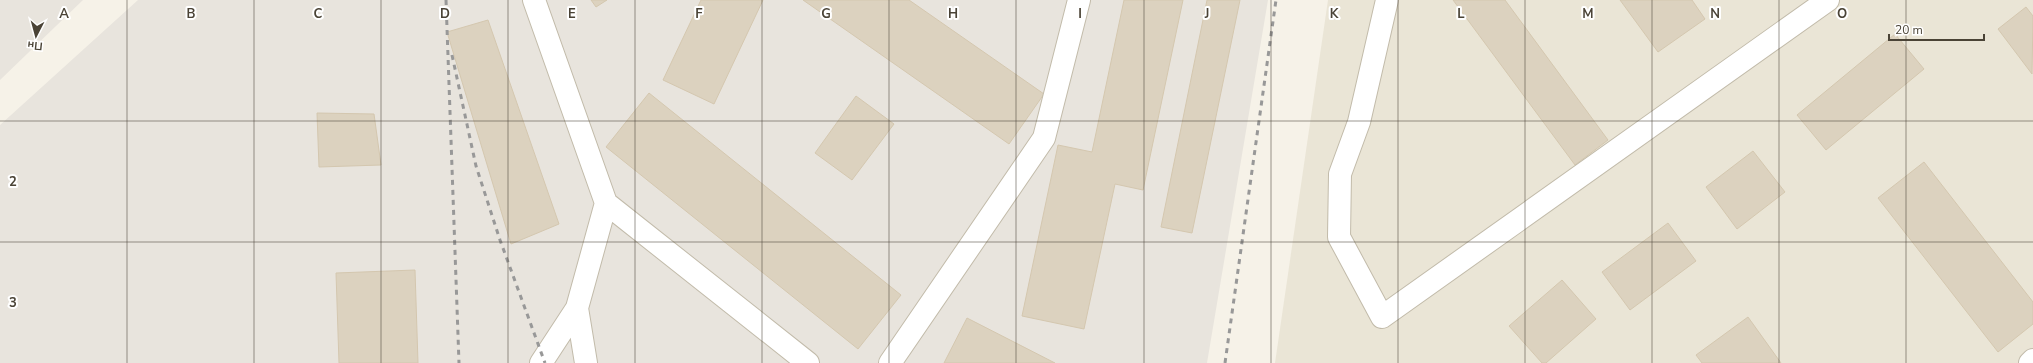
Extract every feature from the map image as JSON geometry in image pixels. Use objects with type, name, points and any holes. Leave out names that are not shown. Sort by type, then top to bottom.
[{"type":"street","points":[[534,0],[606,203],[808,363]]},
{"type":"street","points":[[890,363],[1044,138],[1079,0]]},
{"type":"street","points":[[1387,0],[1359,122],[1340,174],[1339,237],[1382,317],[1828,0]]},
{"type":"street","points":[[541,363],[577,308],[606,203]]},
{"type":"street","points":[[577,308],[586,363]]},
{"type":"street","points":[[2030,363],[2033,360]]},
{"type":"shaded area","points":[[0,0],[83,0],[0,80]]},
{"type":"shaded area","points":[[138,0],[1268,0],[1207,363],[0,363],[0,125]]},
{"type":"shaded area","points":[[1328,0],[2033,0],[2033,363],[1275,363]]},
{"type":"building","points":[[591,0],[607,0],[596,7]]},
{"type":"building","points":[[701,0],[763,0],[714,104],[663,80]]},
{"type":"building","points":[[803,0],[909,0],[1044,94],[1009,144]]},
{"type":"building","points":[[1124,0],[1183,0],[1143,190],[1115,184],[1084,329],[1022,316],[1058,145],[1092,152]]},
{"type":"building","points":[[1207,0],[1240,0],[1192,233],[1161,227]]},
{"type":"building","points":[[1453,0],[1505,0],[1608,140],[1575,165]]},
{"type":"building","points":[[1620,0],[1692,0],[1705,19],[1658,52]]},
{"type":"building","points":[[2026,7],[2033,16],[2032,74],[1998,29]]},
{"type":"building","points":[[488,20],[559,224],[511,244],[447,32]]},
{"type":"building","points":[[1895,34],[1924,69],[1826,150],[1797,115]]},
{"type":"building","points":[[649,93],[901,295],[858,349],[606,147]]},
{"type":"building","points":[[856,96],[894,124],[852,180],[815,153]]},
{"type":"building","points":[[317,113],[374,114],[381,165],[319,167]]},
{"type":"building","points":[[1753,151],[1785,192],[1737,229],[1706,187]]},
{"type":"building","points":[[1924,162],[2033,302],[2033,324],[1998,352],[1878,198]]},
{"type":"building","points":[[1668,223],[1696,261],[1630,310],[1602,272]]},
{"type":"building","points":[[415,270],[418,363],[339,363],[336,273]]},
{"type":"building","points":[[1562,280],[1596,319],[1546,363],[1542,363],[1509,326]]},
{"type":"building","points":[[1748,317],[1781,363],[1702,363],[1696,355]]},
{"type":"building","points":[[967,318],[1055,363],[944,363]]},
{"type":"railway","points":[[446,0],[459,363]]},
{"type":"railway","points":[[1225,363],[1276,0]]},
{"type":"railway","points":[[452,55],[476,166],[500,240],[545,363]]}]
